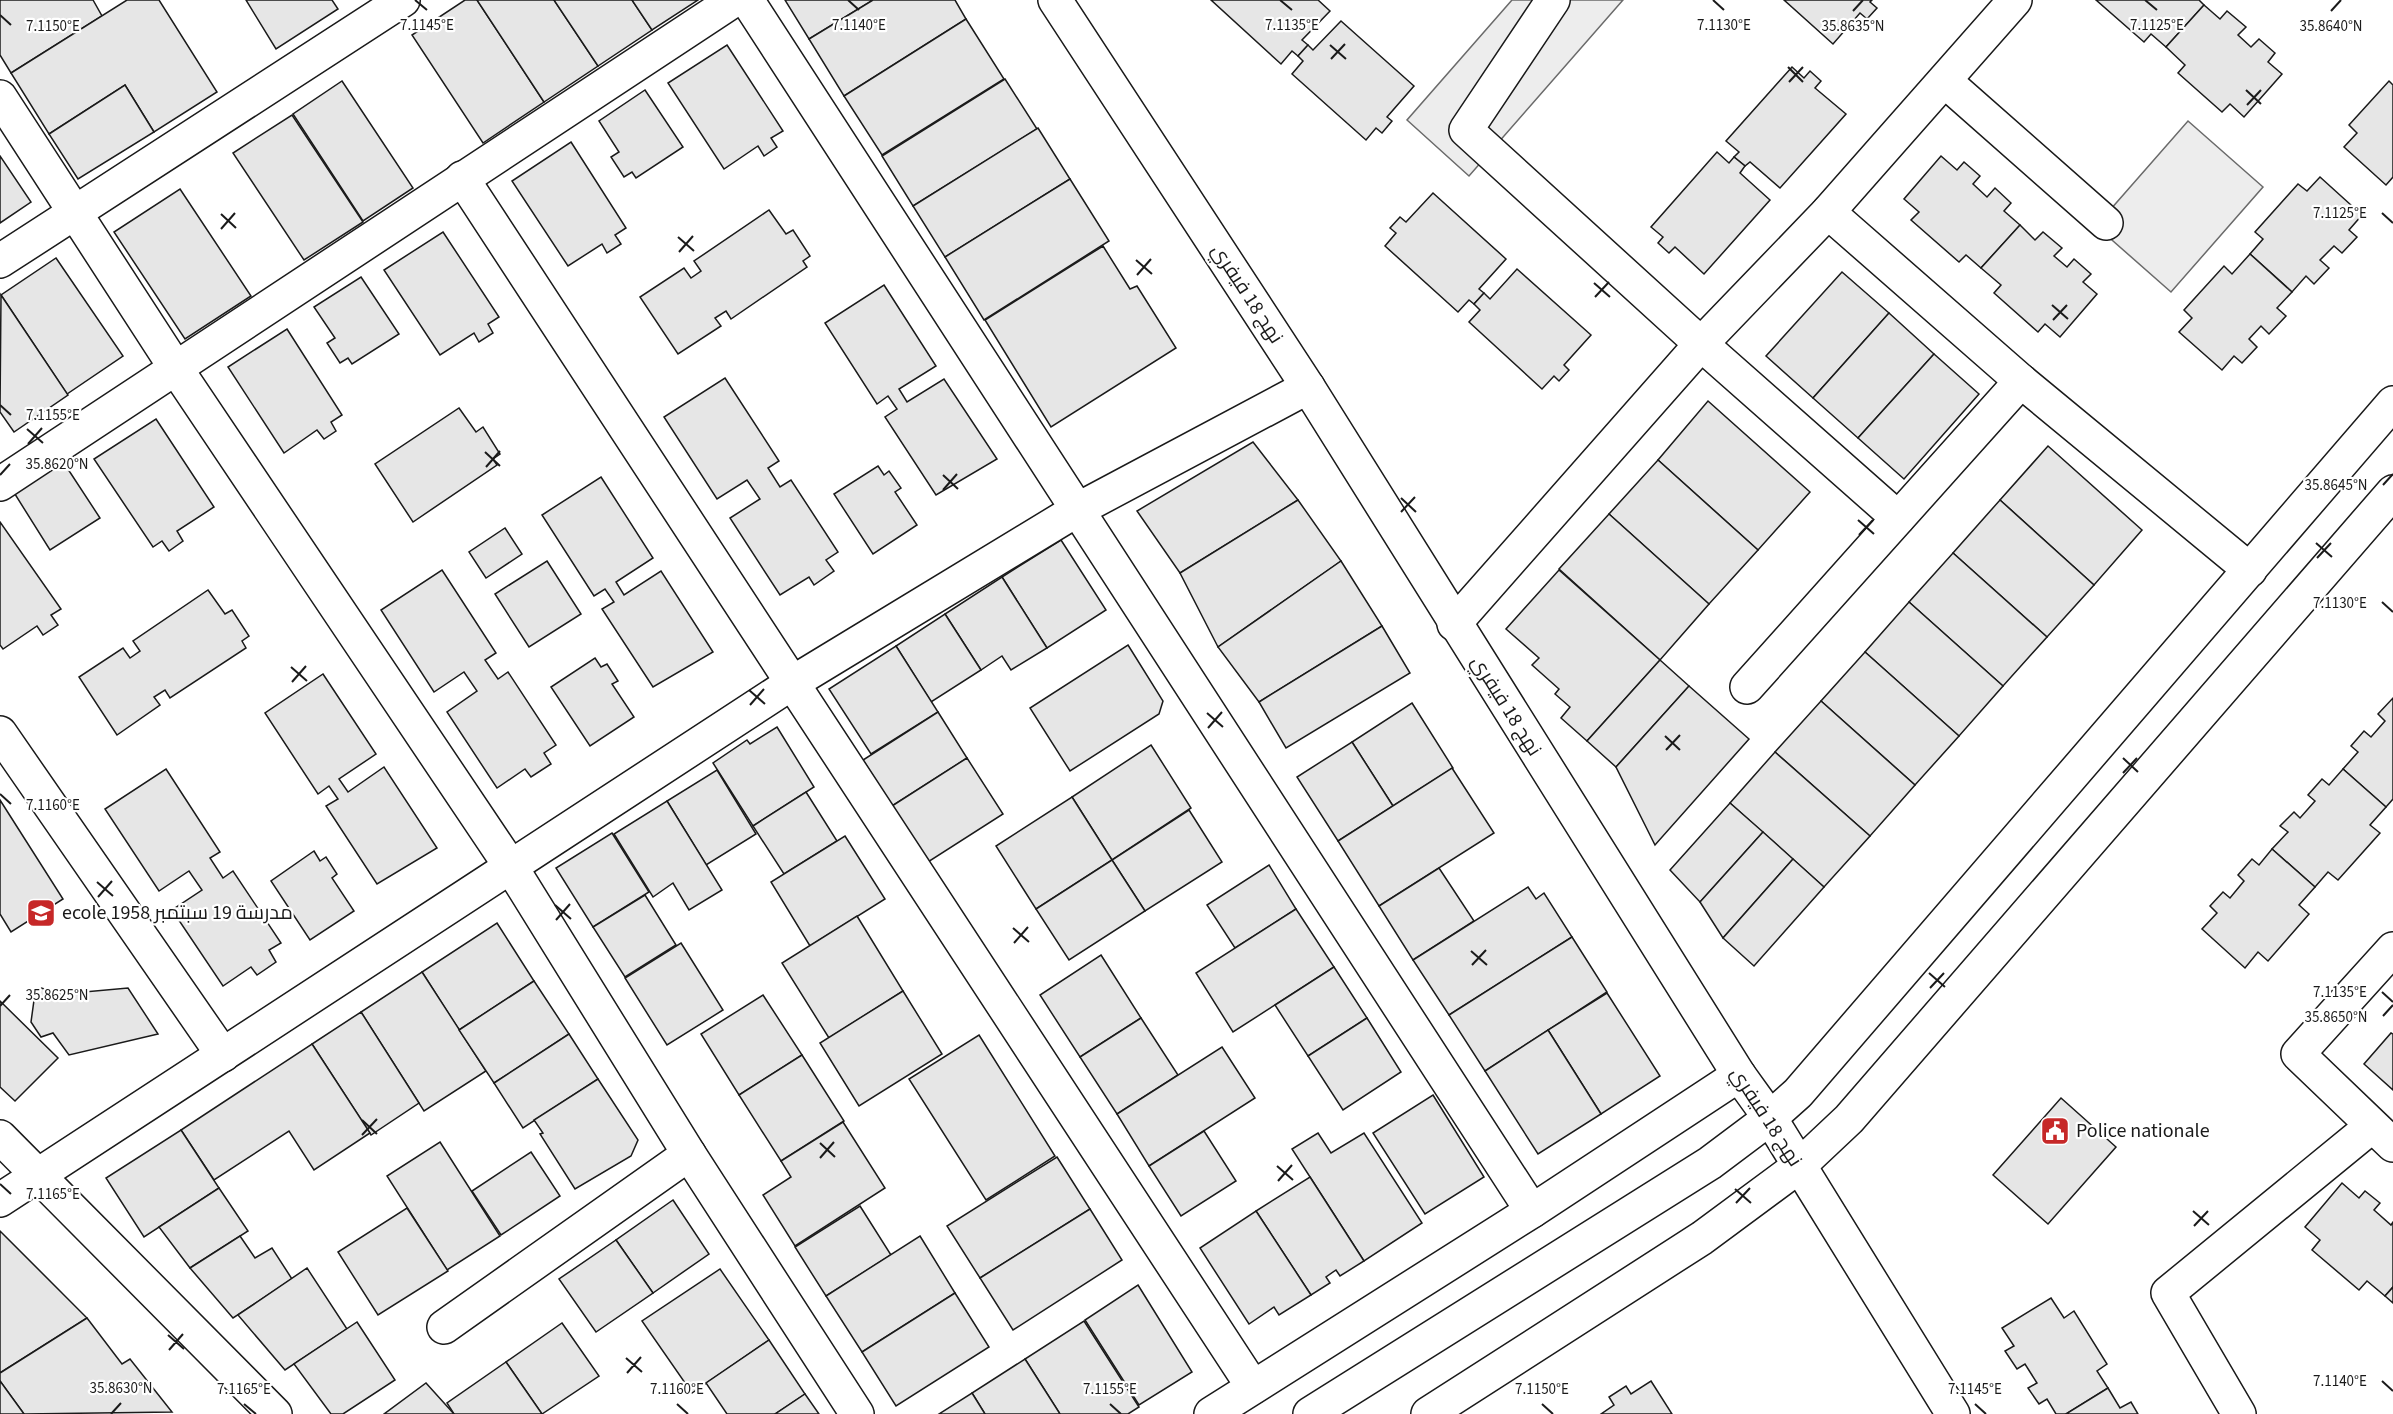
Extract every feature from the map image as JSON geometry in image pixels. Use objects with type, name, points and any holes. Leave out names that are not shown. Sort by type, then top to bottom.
[{"type":"street","points":[[0,484],[734,0]]},
{"type":"street","points":[[747,0],[1532,1211]]},
{"type":"street","name":"نهج 18 فيفري","points":[[1055,0],[1308,387],[1454,624],[1739,1075],[1770,1118],[1798,1167],[1953,1414]]},
{"type":"street","points":[[1553,0],[1466,129],[1701,344],[1898,518]]},
{"type":"street","points":[[1454,624],[1701,344],[1828,212],[2015,0]]},
{"type":"street","points":[[0,261],[384,5]]},
{"type":"street","points":[[1945,81],[2106,224]]},
{"type":"street","points":[[0,97],[175,367],[511,867],[690,1154],[857,1414]]},
{"type":"street","points":[[462,178],[1253,1387]]},
{"type":"street","points":[[1828,212],[2021,381],[2250,570]]},
{"type":"street","points":[[1747,687],[2021,381]]},
{"type":"street","points":[[0,1200],[792,683],[1077,510],[1308,387]]},
{"type":"street","points":[[1310,1414],[1710,1163],[1770,1118],[1826,1062],[2393,403]]},
{"type":"street","points":[[1428,1414],[1702,1238],[1798,1167],[1849,1119],[2393,492]]},
{"type":"street","points":[[0,733],[222,1055]]},
{"type":"street","points":[[2239,1414],[2168,1293],[2382,1136],[2298,1054],[2393,949]]},
{"type":"street","points":[[1211,1414],[1532,1211],[1739,1075]]},
{"type":"street","points":[[0,1137],[275,1414]]},
{"type":"street","points":[[444,1327],[690,1154]]},
{"type":"shaded area","points":[[1512,0],[1623,0],[1469,176],[1407,120]]},
{"type":"shaded area","points":[[2188,121],[2263,187],[2171,292],[2096,226]]},
{"type":"building","points":[[0,0],[93,0],[102,16],[11,73],[0,55]]},
{"type":"building","points":[[127,0],[159,0],[217,92],[154,132],[125,85],[49,134],[11,73]]},
{"type":"building","points":[[246,0],[332,0],[338,9],[276,49]]},
{"type":"building","points":[[465,0],[477,0],[544,102],[483,143],[412,35]]},
{"type":"building","points":[[477,0],[554,0],[598,66],[544,102]]},
{"type":"building","points":[[554,0],[632,0],[652,30],[598,66]]},
{"type":"building","points":[[632,0],[698,0],[652,30]]},
{"type":"building","points":[[785,0],[873,0],[809,39]]},
{"type":"building","points":[[873,0],[955,0],[966,19],[844,96],[809,39]]},
{"type":"building","points":[[1211,0],[1318,0],[1330,11],[1302,40],[1308,45],[1298,56],[1292,51],[1281,64]]},
{"type":"building","points":[[1784,0],[1872,0],[1870,2],[1877,8],[1867,19],[1860,13],[1833,44]]},
{"type":"building","points":[[2096,0],[2199,0],[2204,5],[2166,47],[2151,34],[2144,42]]},
{"type":"building","points":[[2204,5],[2220,19],[2227,11],[2246,27],[2238,35],[2251,47],[2259,39],[2275,53],[2268,62],[2282,74],[2244,117],[2230,104],[2222,112],[2178,73],[2185,65],[2166,47]]},
{"type":"building","points":[[966,19],[1004,79],[882,155],[844,96]]},
{"type":"building","points":[[1341,21],[1414,86],[1387,117],[1392,121],[1382,133],[1376,128],[1366,140],[1292,74],[1303,61],[1298,56],[1308,45],[1313,50]]},
{"type":"building","points":[[727,45],[783,131],[771,138],[777,147],[764,156],[758,146],[724,169],[668,83]]},
{"type":"building","points":[[1792,67],[1804,78],[1810,71],[1821,81],[1815,88],[1846,114],[1780,188],[1750,162],[1745,166],[1734,157],[1739,152],[1726,141]]},
{"type":"building","points":[[1005,79],[1037,129],[913,206],[882,156]]},
{"type":"building","points":[[342,81],[413,188],[363,221],[293,114]]},
{"type":"building","points":[[2389,81],[2393,85],[2393,177],[2386,185],[2344,147],[2357,133],[2349,125]]},
{"type":"building","points":[[125,85],[154,132],[78,179],[49,134]]},
{"type":"building","points":[[645,90],[683,147],[636,178],[632,172],[624,177],[611,157],[619,152],[599,121]]},
{"type":"building","points":[[292,115],[363,222],[304,260],[233,153]]},
{"type":"building","points":[[1038,128],[1070,179],[945,257],[913,206]]},
{"type":"building","points":[[571,142],[626,228],[615,235],[621,244],[607,253],[602,244],[568,266],[512,181]]},
{"type":"building","points":[[1717,152],[1729,163],[1734,157],[1745,166],[1740,173],[1770,200],[1704,274],[1675,247],[1669,253],[1658,243],[1663,237],[1651,227]]},
{"type":"building","points":[[0,156],[31,202],[0,223]]},
{"type":"building","points":[[1941,156],[1957,170],[1964,162],[1980,176],[1973,184],[1987,197],[1995,188],[2011,203],[2004,211],[2020,225],[1981,268],[1966,255],[1959,262],[1911,220],[1919,212],[1904,199]]},
{"type":"building","points":[[2320,177],[2362,215],[2349,230],[2357,237],[2342,253],[2334,246],[2320,260],[2329,268],[2314,284],[2306,276],[2292,292],[2250,254],[2263,239],[2255,232],[2298,184],[2307,191]]},
{"type":"building","points":[[1070,179],[1109,241],[984,320],[945,257]]},
{"type":"building","points":[[180,189],[251,296],[185,339],[114,232]]},
{"type":"building","points":[[1433,193],[1506,259],[1479,289],[1484,293],[1474,304],[1469,300],[1458,312],[1385,246],[1396,233],[1390,228],[1400,217],[1406,222]]},
{"type":"building","points":[[769,210],[786,234],[793,230],[810,256],[803,261],[807,267],[731,319],[726,311],[715,318],[721,326],[678,354],[640,297],[684,268],[691,278],[701,271],[694,261]]},
{"type":"building","points":[[2020,225],[2035,240],[2043,232],[2062,248],[2054,256],[2067,267],[2074,259],[2091,274],[2083,282],[2097,294],[2060,337],[2045,324],[2038,332],[1994,293],[2001,285],[1981,268]]},
{"type":"building","points":[[443,232],[499,317],[488,324],[493,333],[479,342],[474,333],[440,355],[384,270]]},
{"type":"building","points":[[1103,246],[1130,289],[1137,286],[1176,348],[1051,427],[985,320]]},
{"type":"building","points":[[2250,254],[2292,292],[2277,308],[2286,316],[2269,334],[2261,326],[2249,339],[2257,347],[2242,363],[2234,356],[2222,370],[2179,332],[2192,318],[2184,310],[2224,266],[2232,274]]},
{"type":"building","points":[[56,258],[123,356],[67,394],[1,295]]},
{"type":"building","points":[[1517,269],[1591,335],[1564,365],[1569,370],[1559,381],[1554,376],[1542,389],[1469,322],[1480,310],[1474,304],[1484,293],[1490,299]]},
{"type":"building","points":[[1842,272],[1889,313],[1813,398],[1766,356]]},
{"type":"building","points":[[361,277],[399,334],[352,364],[348,358],[340,363],[327,343],[335,338],[314,307]]},
{"type":"building","points":[[884,285],[936,366],[899,389],[907,402],[944,379],[997,459],[936,495],[885,417],[897,409],[888,396],[877,404],[825,323]]},
{"type":"building","points":[[1,295],[68,395],[14,432],[0,412]]},
{"type":"building","points":[[1889,313],[1934,354],[1858,438],[1813,398]]},
{"type":"building","points":[[287,329],[342,415],[331,422],[336,431],[324,439],[317,430],[284,453],[228,367]]},
{"type":"building","points":[[1934,354],[1979,394],[1904,479],[1858,438]]},
{"type":"building","points":[[725,378],[779,461],[768,468],[780,487],[791,480],[838,552],[826,560],[834,571],[814,585],[809,577],[780,595],[730,518],[760,499],[747,480],[717,499],[664,417]]},
{"type":"building","points":[[1708,401],[1810,492],[1758,550],[1658,460]]},
{"type":"building","points":[[459,408],[476,432],[483,427],[500,454],[493,459],[497,465],[413,522],[375,464]]},
{"type":"building","points":[[156,419],[214,507],[177,531],[183,541],[169,551],[162,541],[153,547],[94,459]]},
{"type":"building","points":[[1253,442],[1298,500],[1180,573],[1137,511]]},
{"type":"building","points":[[2048,446],[2142,530],[2094,585],[2000,500]]},
{"type":"building","points":[[62,460],[100,518],[50,550],[13,491]]},
{"type":"building","points":[[1658,460],[1758,550],[1709,604],[1609,514]]},
{"type":"building","points":[[878,466],[884,475],[889,471],[901,488],[895,492],[917,525],[873,554],[834,494]]},
{"type":"building","points":[[601,477],[653,558],[616,582],[624,595],[661,571],[713,652],[653,687],[602,609],[614,602],[605,589],[594,596],[542,515]]},
{"type":"building","points":[[1298,500],[1341,561],[1218,647],[1180,573]]},
{"type":"building","points":[[2000,500],[2094,585],[2047,637],[1953,553]]},
{"type":"building","points":[[1609,514],[1709,604],[1660,660],[1559,569]]},
{"type":"building","points":[[0,522],[61,609],[51,615],[58,625],[43,635],[37,626],[3,649],[0,645]]},
{"type":"building","points":[[505,528],[522,554],[486,578],[469,552]]},
{"type":"building","points":[[1061,540],[1106,610],[1047,648],[1002,577]]},
{"type":"building","points":[[1953,553],[2047,637],[2003,686],[1909,602]]},
{"type":"building","points":[[547,561],[581,614],[529,647],[495,594]]},
{"type":"building","points":[[1341,561],[1382,626],[1259,702],[1218,647]]},
{"type":"building","points":[[442,570],[496,653],[485,660],[498,679],[508,672],[556,745],[544,753],[551,764],[531,777],[525,769],[497,788],[447,712],[477,691],[464,672],[434,692],[381,610]]},
{"type":"building","points":[[1559,570],[1660,660],[1587,741],[1561,718],[1570,707],[1555,694],[1559,689],[1532,665],[1539,658],[1506,629]]},
{"type":"building","points":[[1002,577],[1047,648],[1011,670],[1002,656],[981,670],[945,614]]},
{"type":"building","points":[[208,590],[225,614],[232,610],[249,636],[242,641],[246,648],[170,698],[165,690],[154,697],[160,705],[117,735],[79,677],[123,648],[130,658],[140,651],[133,641]]},
{"type":"building","points":[[1909,602],[2003,686],[1959,736],[1865,652]]},
{"type":"building","points":[[945,614],[981,670],[931,702],[896,646]]},
{"type":"building","points":[[1382,626],[1410,673],[1286,748],[1259,702]]},
{"type":"building","points":[[1128,645],[1163,701],[1159,714],[1070,771],[1030,708]]},
{"type":"building","points":[[896,646],[938,712],[871,754],[829,689]]},
{"type":"building","points":[[1865,652],[1959,736],[1915,785],[1821,701]]},
{"type":"building","points":[[595,658],[601,667],[607,664],[618,681],[612,684],[634,717],[590,746],[551,687]]},
{"type":"building","points":[[1660,660],[1689,686],[1616,767],[1587,741]]},
{"type":"building","points":[[323,674],[376,754],[339,779],[348,792],[384,767],[437,848],[377,884],[326,806],[338,799],[329,786],[318,794],[265,713]]},
{"type":"building","points":[[1689,686],[1749,739],[1655,845],[1616,767]]},
{"type":"building","points":[[2393,698],[2393,799],[2386,807],[2343,769],[2358,752],[2351,746],[2364,731],[2371,737],[2385,721],[2378,714]]},
{"type":"building","points":[[1821,701],[1915,785],[1870,836],[1775,752]]},
{"type":"building","points":[[1412,703],[1453,768],[1393,806],[1352,742]]},
{"type":"building","points":[[938,712],[967,758],[892,806],[863,760]]},
{"type":"building","points":[[777,727],[814,787],[753,826],[713,763],[747,740],[750,744]]},
{"type":"building","points":[[1352,742],[1393,806],[1338,841],[1297,777]]},
{"type":"building","points":[[1151,745],[1191,808],[1112,860],[1072,797]]},
{"type":"building","points":[[1775,752],[1870,836],[1824,887],[1730,803]]},
{"type":"building","points":[[967,758],[1003,814],[928,862],[892,806]]},
{"type":"building","points":[[1452,768],[1494,833],[1379,906],[1338,841]]},
{"type":"building","points":[[166,769],[220,852],[210,858],[223,878],[233,871],[281,943],[269,950],[276,962],[257,975],[251,967],[223,986],[172,910],[202,890],[189,871],[159,891],[105,809]]},
{"type":"building","points":[[2343,769],[2386,807],[2370,825],[2380,833],[2338,880],[2328,872],[2315,887],[2272,849],[2288,832],[2280,826],[2294,812],[2300,818],[2315,801],[2308,795],[2322,779],[2329,785]]},
{"type":"building","points":[[717,770],[756,834],[706,865],[667,801]]},
{"type":"building","points":[[806,792],[837,841],[784,874],[753,826]]},
{"type":"building","points":[[1072,797],[1112,860],[1036,909],[996,846]]},
{"type":"building","points":[[0,800],[63,899],[11,932],[0,914]]},
{"type":"building","points":[[667,801],[722,890],[689,910],[673,883],[653,897],[614,834]]},
{"type":"building","points":[[1730,803],[1763,832],[1700,902],[1670,870]]},
{"type":"building","points":[[1189,810],[1222,862],[1145,911],[1112,860]]},
{"type":"building","points":[[1763,832],[1793,859],[1723,938],[1700,902]]},
{"type":"building","points":[[612,833],[649,892],[593,927],[556,868]]},
{"type":"building","points":[[845,836],[885,899],[810,946],[771,882]]},
{"type":"building","points":[[2272,849],[2315,887],[2299,905],[2309,914],[2268,961],[2258,952],[2245,968],[2202,929],[2217,913],[2210,906],[2223,892],[2230,898],[2244,881],[2238,875],[2252,859],[2259,865]]},
{"type":"building","points":[[314,851],[320,861],[326,857],[337,874],[332,878],[354,911],[310,940],[271,881]]},
{"type":"building","points":[[1793,859],[1824,887],[1754,966],[1723,938]]},
{"type":"building","points":[[1112,860],[1145,911],[1069,960],[1036,909]]},
{"type":"building","points":[[1269,865],[1296,909],[1235,948],[1207,905]]},
{"type":"building","points":[[1439,868],[1474,921],[1413,960],[1379,906]]},
{"type":"building","points":[[1528,887],[1536,899],[1544,893],[1572,937],[1449,1015],[1413,960]]},
{"type":"building","points":[[645,895],[676,945],[625,977],[593,927]]},
{"type":"building","points":[[1296,909],[1334,967],[1233,1032],[1196,973]]},
{"type":"building","points":[[857,916],[903,991],[829,1038],[782,963]]},
{"type":"building","points":[[497,923],[534,981],[459,1030],[422,972]]},
{"type":"building","points":[[1572,937],[1607,992],[1485,1071],[1449,1015]]},
{"type":"building","points":[[681,943],[723,1010],[667,1045],[625,978]]},
{"type":"building","points":[[1101,955],[1141,1018],[1080,1057],[1040,995]]},
{"type":"building","points":[[1334,967],[1367,1018],[1308,1056],[1275,1005]]},
{"type":"building","points":[[422,972],[486,1071],[424,1111],[361,1012]]},
{"type":"building","points":[[534,981],[569,1034],[494,1083],[459,1030]]},
{"type":"building","points":[[41,988],[62,994],[128,988],[158,1034],[69,1055],[53,1033],[41,1037],[31,1022],[35,993]]},
{"type":"building","points":[[903,991],[942,1054],[859,1106],[820,1043]]},
{"type":"building","points":[[1607,993],[1660,1076],[1601,1114],[1548,1030]]},
{"type":"building","points":[[763,995],[802,1055],[739,1095],[701,1034]]},
{"type":"building","points":[[0,1001],[58,1058],[15,1101],[0,1087]]},
{"type":"building","points":[[361,1012],[419,1103],[371,1135],[312,1044]]},
{"type":"building","points":[[1141,1018],[1178,1075],[1117,1114],[1080,1057]]},
{"type":"building","points":[[1367,1018],[1401,1072],[1343,1110],[1308,1056]]},
{"type":"building","points":[[1548,1030],[1601,1114],[1538,1154],[1485,1071]]},
{"type":"building","points":[[2391,1033],[2393,1034],[2393,1090],[2364,1064]]},
{"type":"building","points":[[569,1034],[598,1079],[523,1128],[494,1083]]},
{"type":"building","points":[[979,1035],[1055,1156],[986,1200],[909,1079]]},
{"type":"building","points":[[312,1044],[370,1133],[314,1170],[289,1131],[214,1180],[181,1130]]},
{"type":"building","points":[[1222,1047],[1255,1098],[1149,1166],[1117,1114]]},
{"type":"building","points":[[802,1055],[844,1121],[781,1161],[739,1095]]},
{"type":"building","points":[[598,1079],[638,1140],[631,1156],[575,1189],[540,1134],[543,1133],[534,1120]]},
{"type":"building","points":[[1433,1095],[1484,1177],[1425,1214],[1373,1133]]},
{"type":"building","points":[[2061,1098],[2116,1147],[2048,1224],[1993,1175]]},
{"type":"building","points":[[843,1122],[885,1188],[795,1246],[763,1195],[791,1177],[781,1161]]},
{"type":"building","points":[[181,1130],[219,1188],[144,1237],[106,1178]]},
{"type":"building","points":[[1204,1131],[1236,1181],[1181,1216],[1149,1166]]},
{"type":"building","points":[[1318,1133],[1331,1153],[1364,1133],[1422,1223],[1364,1261],[1292,1149]]},
{"type":"building","points":[[440,1142],[500,1236],[447,1270],[387,1176]]},
{"type":"building","points":[[531,1152],[560,1196],[501,1235],[472,1191]]},
{"type":"building","points":[[1057,1157],[1090,1209],[980,1278],[947,1226]]},
{"type":"building","points":[[1310,1177],[1364,1261],[1340,1276],[1336,1270],[1326,1277],[1330,1283],[1311,1295],[1256,1211]]},
{"type":"building","points":[[2342,1183],[2359,1198],[2365,1191],[2380,1203],[2374,1210],[2391,1225],[2393,1222],[2393,1287],[2385,1296],[2367,1281],[2359,1290],[2312,1250],[2320,1240],[2305,1227]]},
{"type":"building","points":[[219,1188],[248,1231],[190,1268],[159,1227]]},
{"type":"building","points":[[673,1200],[709,1254],[653,1293],[616,1240]]},
{"type":"building","points":[[860,1206],[891,1255],[826,1296],[795,1247]]},
{"type":"building","points":[[407,1208],[448,1271],[378,1315],[338,1252]]},
{"type":"building","points":[[1090,1209],[1122,1260],[1013,1330],[980,1278]]},
{"type":"building","points":[[1256,1211],[1311,1295],[1279,1315],[1274,1307],[1249,1324],[1200,1248]]},
{"type":"building","points":[[0,1231],[87,1318],[0,1373]]},
{"type":"building","points":[[240,1236],[255,1258],[272,1248],[292,1279],[233,1318],[190,1268]]},
{"type":"building","points":[[920,1236],[955,1293],[862,1352],[826,1296]]},
{"type":"building","points":[[616,1240],[653,1293],[596,1332],[559,1279]]},
{"type":"building","points":[[307,1268],[347,1329],[285,1370],[238,1315]]},
{"type":"building","points":[[720,1269],[769,1340],[692,1393],[642,1321]]},
{"type":"building","points":[[1138,1285],[1192,1372],[1139,1405],[1085,1320]]},
{"type":"building","points":[[2393,1287],[2393,1303],[2385,1296]]},
{"type":"building","points":[[955,1293],[989,1347],[896,1406],[862,1352]]},
{"type":"building","points":[[2051,1298],[2064,1318],[2074,1311],[2107,1364],[2097,1371],[2108,1388],[2066,1414],[2056,1414],[2047,1399],[2039,1404],[2028,1388],[2037,1383],[2025,1364],[2017,1369],[2005,1351],[2014,1346],[2002,1328]]},
{"type":"building","points":[[87,1318],[122,1364],[130,1359],[172,1412],[24,1414],[0,1381],[0,1373]]},
{"type":"building","points":[[1084,1321],[1139,1407],[1128,1414],[1060,1414],[1025,1359]]},
{"type":"building","points":[[357,1322],[395,1380],[343,1414],[331,1414],[294,1364]]},
{"type":"building","points":[[562,1323],[599,1376],[542,1414],[506,1362]]},
{"type":"building","points":[[769,1340],[805,1394],[775,1414],[727,1414],[706,1383]]},
{"type":"building","points":[[1025,1359],[1060,1414],[985,1414],[972,1393]]},
{"type":"building","points":[[506,1362],[542,1414],[454,1414],[447,1403]]},
{"type":"building","points":[[0,1381],[24,1414],[0,1414]]},
{"type":"building","points":[[1651,1381],[1672,1414],[1601,1414],[1614,1405],[1609,1397],[1626,1386],[1631,1394]]},
{"type":"building","points":[[426,1383],[454,1414],[384,1414]]},
{"type":"building","points":[[2108,1388],[2120,1408],[2131,1402],[2138,1414],[2066,1414]]},
{"type":"building","points":[[972,1393],[985,1414],[939,1414]]},
{"type":"building","points":[[805,1394],[819,1414],[775,1414]]},
{"type":"place","name":"ecole مدرسة 19 سبتمبر 1958","points":[[41,913]]},
{"type":"place","name":"Police nationale","points":[[2055,1131]]}]
